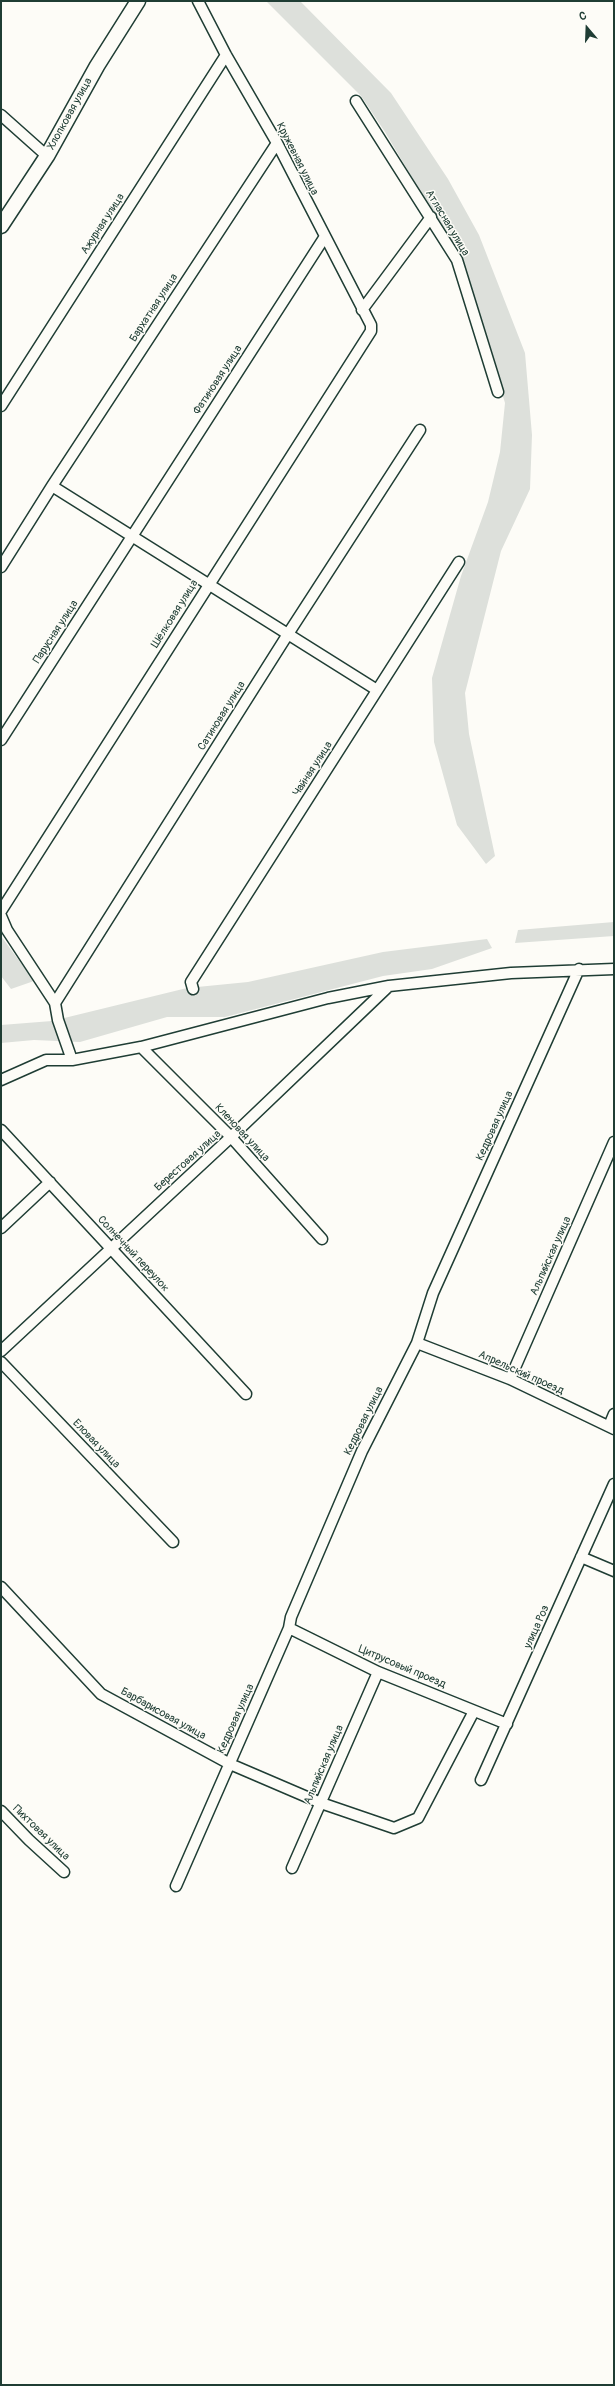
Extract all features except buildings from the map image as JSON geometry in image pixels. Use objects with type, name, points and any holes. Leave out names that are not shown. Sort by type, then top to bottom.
[{"type":"street","name":"Хлопковая улица","points":[[1,226],[47,156],[97,66],[138,1]]},
{"type":"street","name":"Кружевная улица","points":[[198,1],[226,55],[277,143],[324,238],[362,310],[371,331]]},
{"type":"street","name":"Ажурная улица","points":[[1,406],[226,55]]},
{"type":"street","name":"Атласная улица","points":[[356,101],[457,260],[498,392]]},
{"type":"street","points":[[1,116],[47,156]]},
{"type":"street","name":"Бархатная улица","points":[[1,567],[52,486],[277,143]]},
{"type":"street","points":[[362,310],[431,217]]},
{"type":"street","name":"Фатиновая улица","points":[[132,536],[324,238]]},
{"type":"street","name":"Шёлковая улица","points":[[1,910],[371,331]]},
{"type":"street","name":"Сатиновая улица","points":[[55,1003],[288,634],[420,430]]},
{"type":"street","points":[[52,486],[377,690]]},
{"type":"street","name":"Парусная улица","points":[[1,740],[132,536]]},
{"type":"street","name":"Чайная улица","points":[[193,989],[191,982],[459,562]]},
{"type":"street","points":[[1,916],[6,930],[55,1003],[58,1020],[72,1060]]},
{"type":"street","points":[[1,1080],[46,1060],[72,1060],[141,1047],[328,998],[389,986],[579,969],[614,969]]},
{"type":"street","name":"Кедровая улица","points":[[176,1886],[289,1628],[291,1617],[362,1451],[417,1343],[433,1293],[579,969]]},
{"type":"street","name":"Берестовая улица","points":[[1,1351],[111,1247],[231,1137],[389,986]]},
{"type":"street","name":"Кленовая улица","points":[[141,1047],[231,1137],[322,1239]]},
{"type":"street","name":"Солнечный переулок","points":[[1,1130],[246,1394]]},
{"type":"street","name":"Альпийская улица","points":[[510,1379],[614,1142]]},
{"type":"street","points":[[1,1228],[50,1182]]},
{"type":"street","name":"Апрельский проезд","points":[[417,1343],[510,1379],[611,1427]]},
{"type":"street","name":"Еловая улица","points":[[1,1362],[174,1542]]},
{"type":"street","points":[[611,1427],[614,1414]]},
{"type":"street","name":"улица Роз","points":[[481,1780],[614,1484]]},
{"type":"street","points":[[581,1557],[614,1571]]},
{"type":"street","name":"Барбарисовая улица","points":[[1,1587],[101,1694],[230,1764],[321,1803],[394,1828],[418,1818],[474,1711]]},
{"type":"street","name":"Цитрусовый проезд","points":[[289,1628],[378,1672],[507,1724]]},
{"type":"street","name":"Альпийская улица","points":[[292,1868],[378,1672]]},
{"type":"street","name":"Пихтовая улица","points":[[1,1811],[29,1840],[64,1872]]},
{"type":"shaded area","points":[[266,1],[300,1],[391,93],[448,179],[479,235],[525,353],[532,435],[530,489],[501,551],[465,693],[469,734],[495,856],[486,864],[457,825],[434,742],[432,678],[461,576],[488,502],[500,452],[505,403],[466,274],[445,233],[385,132],[361,96]]},
{"type":"shaded area","points":[[614,922],[614,936],[515,943],[518,930]]},
{"type":"shaded area","points":[[1,936],[34,981],[11,989],[1,976]]},
{"type":"shaded area","points":[[487,939],[492,948],[432,969],[383,976],[225,1017],[167,1017],[80,1042],[34,1040],[1,1043],[1,1025],[52,1021],[187,988],[248,982],[383,952]]}]
